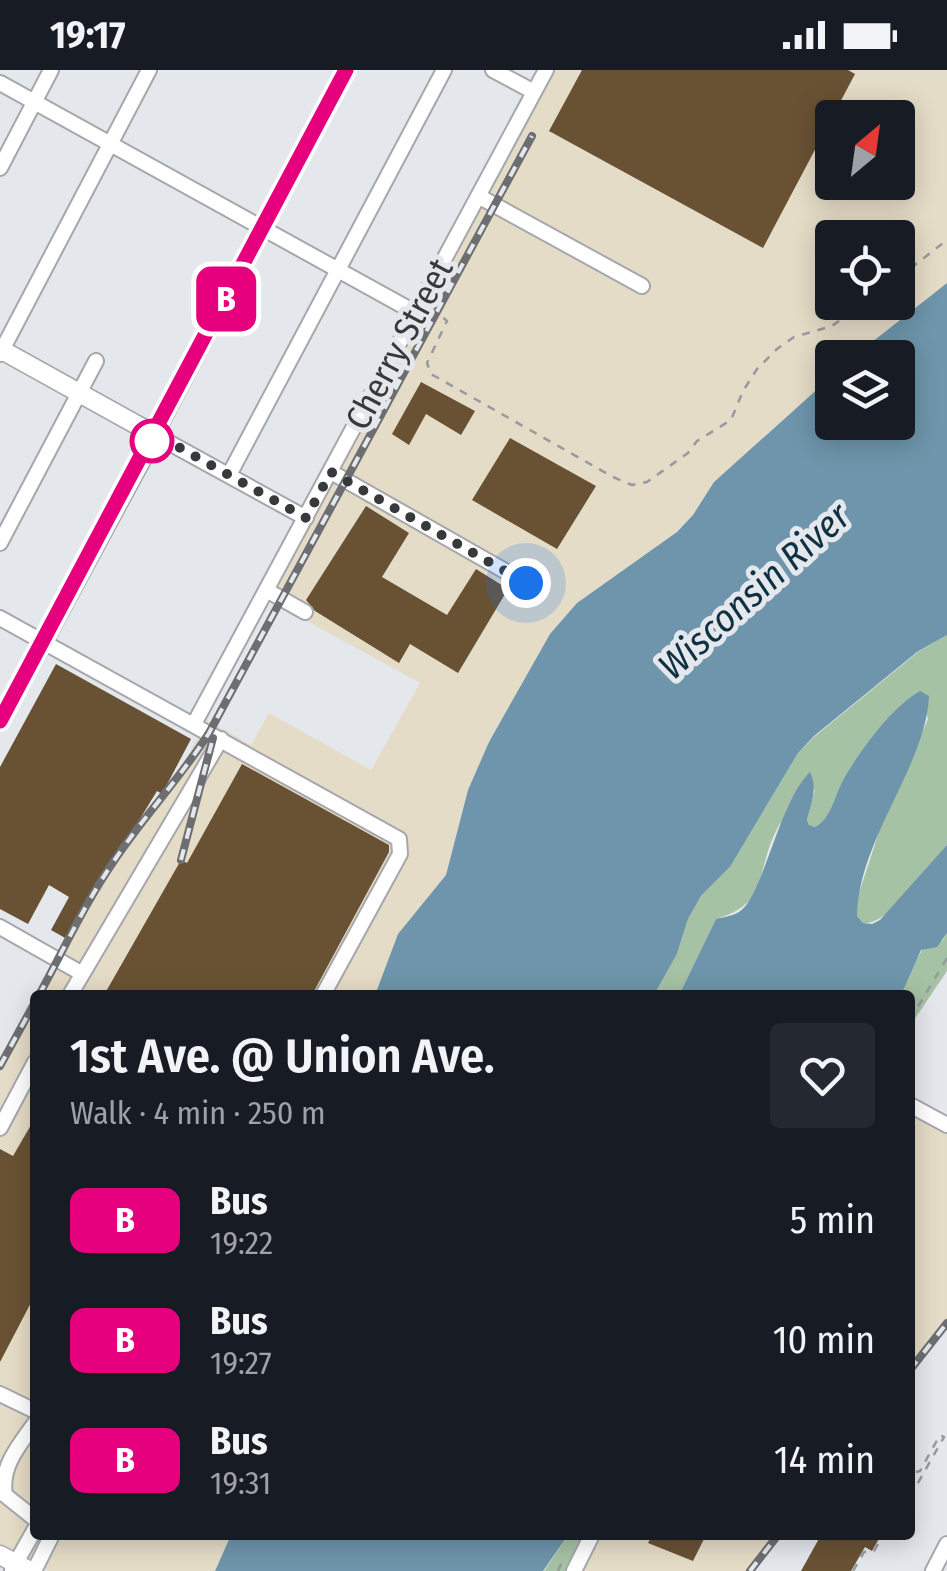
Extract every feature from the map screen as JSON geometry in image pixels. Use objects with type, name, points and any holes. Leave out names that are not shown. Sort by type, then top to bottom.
[{"type":"main road","points":[[0,722],[155,434],[1,351]]},
{"type":"street","points":[[0,168],[51,70]]},
{"type":"street","points":[[1,351],[150,70]]},
{"type":"street","points":[[306,518],[155,434],[346,70]]},
{"type":"street","points":[[229,475],[444,70]]},
{"type":"street","points":[[493,70],[534,92]]},
{"type":"street","name":"Cherry Street","points":[[194,724],[546,70]]},
{"type":"street","points":[[0,83],[336,270],[418,308]]},
{"type":"street","points":[[478,196],[642,286]]},
{"type":"street","points":[[0,543],[96,361]]},
{"type":"street","points":[[331,472],[526,583]]},
{"type":"street","points":[[268,591],[305,612]]},
{"type":"street","points":[[0,618],[394,833],[402,845],[400,854],[326,990]]},
{"type":"street","points":[[73,990],[221,739]]},
{"type":"street","points":[[0,927],[81,974]]},
{"type":"street","points":[[0,1128],[30,1071]]},
{"type":"street","points":[[915,1109],[947,1125]]},
{"type":"street","points":[[0,1394],[30,1409]]},
{"type":"street","points":[[30,1430],[2,1468],[2,1490],[30,1516]]},
{"type":"street","points":[[0,1511],[16,1506]]},
{"type":"street","points":[[18,1566],[30,1540]]},
{"type":"street","points":[[18,1566],[47,1540]]},
{"type":"street","points":[[574,1571],[590,1540]]},
{"type":"path","points":[[915,265],[947,240]]},
{"type":"path","points":[[418,308],[444,315],[447,321],[427,363],[431,374],[613,476],[636,485],[648,482],[731,420],[750,380],[777,349],[794,337],[840,320]]},
{"type":"path","points":[[915,1012],[947,958]]},
{"type":"path","points":[[915,1488],[944,1438],[940,1435],[916,1472]]},
{"type":"path","points":[[853,1571],[864,1552],[874,1551],[880,1540]]},
{"type":"shaded area","points":[[554,70],[947,70],[947,283],[915,308],[915,220],[815,220],[815,320],[900,320],[875,340],[815,340],[815,391],[714,482],[677,532],[577,603],[550,634],[489,742],[468,790],[446,875],[398,934],[377,990],[38,990],[92,895],[176,777],[207,720],[251,745],[269,713],[371,770],[420,683],[269,600]]},
{"type":"shaded area","points":[[30,1004],[30,1540],[229,1540],[215,1571],[49,1571],[0,1546],[0,1057]]},
{"type":"shaded area","points":[[915,1109],[947,1126],[947,1324],[915,1364]]},
{"type":"shaded area","points":[[582,1540],[775,1540],[750,1571],[566,1571]]},
{"type":"green space","points":[[947,635],[947,845],[885,915],[863,923],[857,916],[857,899],[880,829],[928,719],[920,691],[898,707],[867,743],[820,823],[815,827],[807,820],[815,789],[783,819],[753,895],[733,912],[716,919],[681,990],[657,990],[701,896],[730,867],[798,753],[918,652]]},
{"type":"green space","points":[[947,933],[947,971],[915,1019],[915,990],[901,990],[922,950],[943,940]]},
{"type":"green space","points":[[565,1540],[582,1540],[566,1571],[544,1571]]},
{"type":"water","name":"Wisconsin River","points":[[947,283],[947,635],[917,652],[798,753],[730,867],[701,896],[657,990],[377,990],[398,934],[446,875],[468,790],[489,742],[550,634],[577,603],[677,532],[714,482],[815,391],[815,440],[915,440],[915,340],[875,340],[900,320],[915,320],[915,308]]},
{"type":"water","points":[[920,691],[929,696],[925,722],[868,859],[857,916],[863,923],[880,920],[947,845],[947,933],[937,947],[921,950],[903,990],[681,990],[716,919],[737,913],[748,903],[799,786],[810,772],[814,790],[807,820],[815,827],[829,813],[843,780],[867,743]]},
{"type":"water","points":[[229,1540],[565,1540],[543,1571],[215,1571]]},
{"type":"building","points":[[582,70],[848,70],[855,74],[841,100],[815,100],[815,150],[763,248],[549,131]]},
{"type":"building","points":[[421,382],[475,411],[461,435],[426,414],[409,445],[392,434]]},
{"type":"building","points":[[510,438],[596,486],[557,549],[472,500]]},
{"type":"building","points":[[366,506],[409,533],[382,577],[447,615],[476,569],[508,589],[458,673],[410,644],[399,663],[315,611],[306,600]]},
{"type":"building","points":[[56,664],[191,739],[162,794],[157,791],[67,939],[51,930],[69,897],[49,885],[28,924],[0,909],[0,767]]},
{"type":"building","points":[[242,764],[389,845],[389,852],[315,990],[107,990],[181,860],[187,863]]},
{"type":"building","points":[[30,1127],[30,1305],[0,1362],[0,1149],[13,1156]]},
{"type":"building","points":[[650,1540],[704,1540],[693,1561],[648,1543]]},
{"type":"building","points":[[818,1540],[878,1540],[872,1551],[865,1547],[851,1571],[801,1571]]},
{"type":"railway","points":[[42,990],[105,874],[209,733],[532,136]]},
{"type":"railway","points":[[181,860],[213,738]]},
{"type":"railway","points":[[0,1066],[30,1011]]},
{"type":"railway","points":[[915,1364],[947,1323]]},
{"type":"railway","points":[[750,1571],[774,1540]]},
{"type":"bus line","name":"B","points":[[0,721],[346,70]]},
{"type":"route","points":[[152,441],[155,434],[306,518],[331,472],[526,583]]}]
